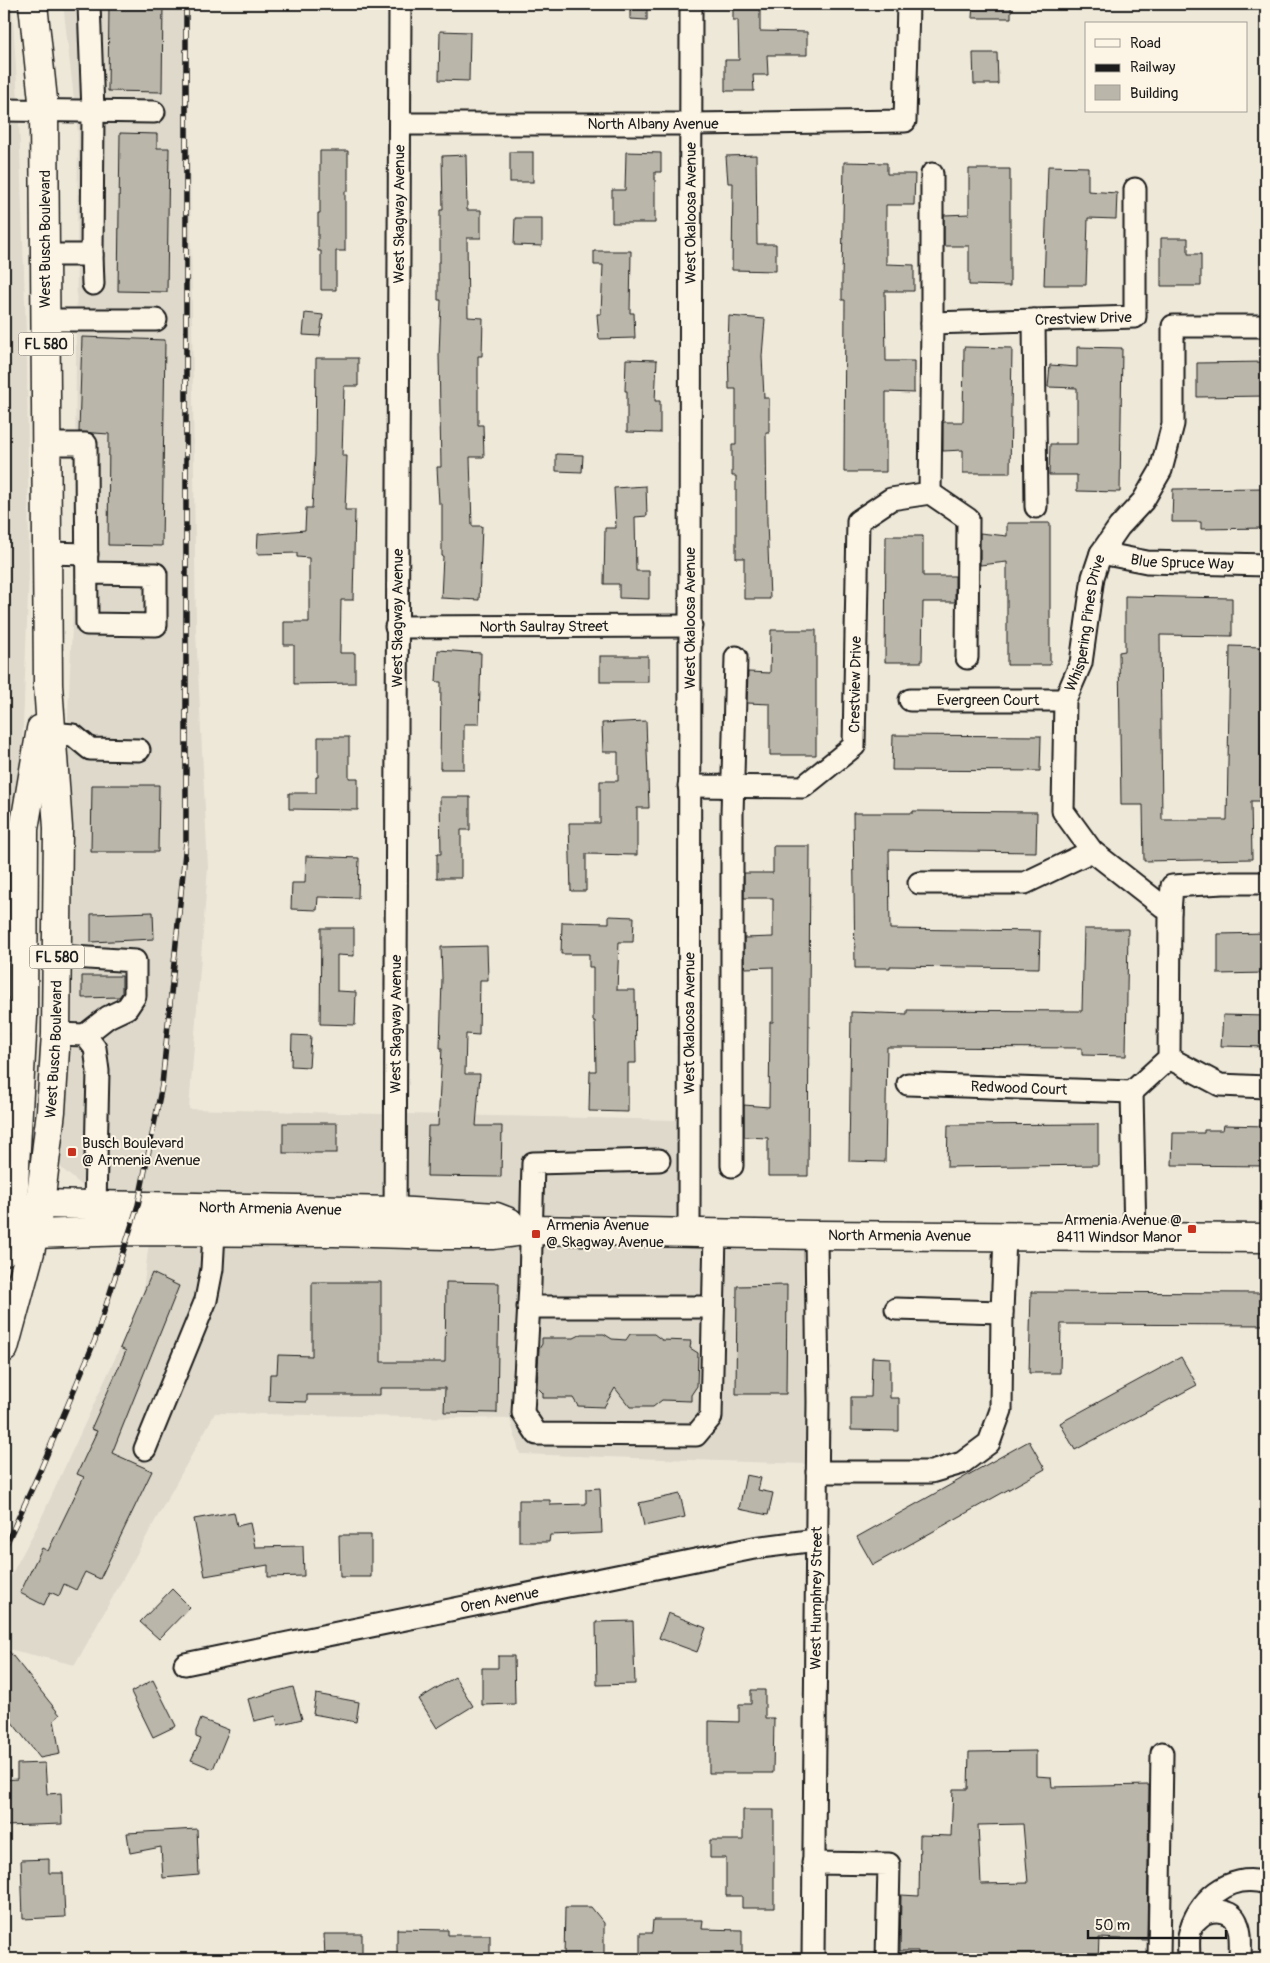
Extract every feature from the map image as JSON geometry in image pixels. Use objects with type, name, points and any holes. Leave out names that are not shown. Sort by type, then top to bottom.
[{"type":"main road","name":"West Busch Boulevard","points":[[33,4],[44,110],[48,685],[58,828],[56,1034],[40,1204]]},
{"type":"main road","name":"West Busch Boulevard","points":[[4,1348],[17,1226],[23,1017],[24,829],[48,685]]},
{"type":"main road","name":"North Armenia Avenue","points":[[40,1204],[95,1205],[395,1222],[493,1235],[531,1230],[816,1235],[1266,1238]]},
{"type":"main road","points":[[17,1226],[40,1204]]},
{"type":"main road","name":"North Armenia Avenue","points":[[17,1226],[130,1231],[214,1232],[395,1222]]},
{"type":"main road","name":"West Busch Boulevard","points":[[4,1250],[17,1226]]},
{"type":"street","points":[[89,4],[93,111],[93,284]]},
{"type":"street","name":"West Skagway Avenue","points":[[395,1222],[400,4]]},
{"type":"street","name":"West Okaloosa Avenue","points":[[528,1307],[523,1413],[537,1434],[696,1435],[711,1418],[713,1307],[702,1233],[689,786],[691,626],[691,4]]},
{"type":"street","name":"North Albany Avenue","points":[[401,124],[690,124],[905,121],[908,4]]},
{"type":"street","points":[[4,110],[154,112]]},
{"type":"street","points":[[932,174],[930,493],[968,520],[967,658]]},
{"type":"street","name":"Crestview Drive","points":[[932,323],[1135,317],[1135,189]]},
{"type":"street","points":[[45,255],[92,255]]},
{"type":"street","points":[[46,320],[156,320]]},
{"type":"street","points":[[1034,320],[1036,507]]},
{"type":"street","name":"Whispering Pines Drive","points":[[1170,912],[1092,851],[1063,812],[1065,700],[1081,664],[1093,577],[1101,553],[1119,526],[1143,501],[1161,470],[1173,424],[1173,326],[1266,326]]},
{"type":"street","points":[[46,444],[86,444],[86,563],[87,624],[156,625],[156,574],[86,563],[47,553]]},
{"type":"street","name":"Crestview Drive","points":[[689,786],[803,787],[854,746],[858,521],[891,499],[930,493]]},
{"type":"street","name":"Blue Spruce Way","points":[[1101,553],[1147,562],[1266,564]]},
{"type":"street","name":"North Saulray Street","points":[[396,627],[691,626]]},
{"type":"street","points":[[732,1166],[733,786],[736,658]]},
{"type":"street","name":"Evergreen Court","points":[[910,700],[1065,700]]},
{"type":"street","points":[[51,733],[73,735],[90,749],[139,750]]},
{"type":"street","points":[[920,883],[1025,883],[1092,851]]},
{"type":"street","points":[[1135,1236],[1132,1092],[1169,1058],[1170,912],[1172,886],[1266,883]]},
{"type":"street","points":[[56,1034],[85,1035],[108,1017],[127,1008],[135,996],[136,961],[57,956]]},
{"type":"street","points":[[85,1035],[95,1048],[98,1071],[95,1205]]},
{"type":"street","points":[[1169,1058],[1220,1085],[1266,1087]]},
{"type":"street","name":"Redwood Court","points":[[908,1084],[1132,1092]]},
{"type":"street","points":[[659,1160],[533,1163],[528,1307],[713,1307]]},
{"type":"street","points":[[145,1449],[206,1300],[212,1269],[214,1232]]},
{"type":"street","name":"West Humphrey Street","points":[[813,1959],[817,1472],[816,1235]]},
{"type":"street","points":[[817,1472],[931,1472],[962,1463],[990,1444],[1001,1410],[1005,1236]]},
{"type":"street","points":[[896,1309],[1002,1312]]},
{"type":"street","name":"Oren Avenue","points":[[185,1664],[754,1548],[816,1540]]},
{"type":"street","points":[[1159,1959],[1162,1752]]},
{"type":"street","points":[[813,1864],[889,1864],[888,1959]]},
{"type":"street","points":[[1189,1959],[1189,1938],[1193,1923],[1202,1905],[1219,1890],[1238,1882],[1260,1881],[1266,1883]]},
{"type":"street","points":[[1193,1923],[1205,1913],[1217,1911],[1228,1913],[1237,1921],[1240,1935],[1240,1959]]},
{"type":"shaded area","points":[[4,4],[12,4],[18,100],[4,100]]},
{"type":"shaded area","points":[[63,4],[188,4],[196,631],[208,868],[189,1109],[384,1114],[384,1201],[92,1194],[60,1167],[63,1080],[66,759],[74,583],[78,133]]},
{"type":"shaded area","points":[[4,119],[19,119],[27,364],[29,569],[12,1017],[4,1150]]},
{"type":"shaded area","points":[[406,1114],[678,1120],[678,1223],[532,1220],[497,1208],[406,1202]]},
{"type":"shaded area","points":[[530,1240],[806,1244],[806,1464],[520,1454],[510,1419],[215,1413],[75,1665],[4,1648],[4,1588],[38,1525],[142,1300],[149,1241]]},
{"type":"building","points":[[109,4],[163,4],[162,92],[108,91]]},
{"type":"building","points":[[630,4],[647,4],[647,20],[630,19]]},
{"type":"building","points":[[733,4],[760,4],[760,31],[807,32],[807,55],[767,55],[768,75],[753,75],[754,91],[725,91],[725,60],[739,60],[738,20],[733,20]]},
{"type":"building","points":[[973,4],[1011,4],[1011,18],[972,18]]},
{"type":"building","points":[[440,31],[470,32],[469,81],[439,80]]},
{"type":"building","points":[[973,53],[997,53],[998,84],[974,84]]},
{"type":"building","points":[[120,133],[157,134],[157,148],[169,148],[167,292],[118,291]]},
{"type":"building","points":[[320,151],[348,151],[348,191],[345,191],[345,251],[336,251],[336,290],[321,290],[321,251],[318,251]]},
{"type":"building","points":[[510,152],[533,152],[533,182],[510,182]]},
{"type":"building","points":[[626,152],[661,153],[661,172],[655,172],[655,223],[612,223],[612,190],[625,190]]},
{"type":"building","points":[[466,155],[467,210],[481,210],[481,238],[467,238],[468,317],[483,318],[482,356],[478,356],[478,425],[483,425],[484,457],[470,457],[472,526],[482,526],[479,600],[441,598],[443,556],[442,504],[439,504],[437,467],[441,467],[439,355],[441,300],[438,300],[438,262],[440,262],[440,210],[443,210],[442,156]]},
{"type":"building","points":[[756,155],[757,244],[776,244],[776,271],[732,270],[733,183],[728,183],[726,156]]},
{"type":"building","points":[[844,162],[887,163],[887,174],[915,174],[914,205],[886,205],[886,264],[914,265],[914,291],[885,291],[886,361],[914,361],[914,393],[886,392],[886,472],[844,472],[845,300],[842,300],[842,280]]},
{"type":"building","points":[[1048,166],[1088,167],[1088,191],[1117,193],[1116,219],[1088,218],[1086,285],[1044,285]]},
{"type":"building","points":[[969,169],[1010,169],[1010,286],[969,285],[969,246],[944,246],[944,215],[969,214]]},
{"type":"building","points":[[515,218],[542,218],[542,246],[514,245]]},
{"type":"building","points":[[1161,238],[1188,238],[1188,254],[1201,254],[1201,286],[1161,286]]},
{"type":"building","points":[[594,251],[631,251],[630,313],[634,313],[635,338],[599,339],[597,314],[601,314],[603,265],[594,265]]},
{"type":"building","points":[[305,313],[323,315],[320,336],[303,335]]},
{"type":"building","points":[[729,316],[765,319],[762,356],[764,398],[769,398],[769,433],[766,433],[770,599],[744,599],[744,558],[736,558],[736,476],[732,476],[732,445],[736,445],[736,389],[729,389]]},
{"type":"building","points":[[82,337],[165,340],[162,546],[108,545],[109,434],[79,432]]},
{"type":"building","points":[[964,347],[1012,348],[1010,473],[963,473],[963,450],[943,451],[943,422],[963,422]]},
{"type":"building","points":[[1077,347],[1122,348],[1120,492],[1077,491],[1077,475],[1049,475],[1050,444],[1077,444],[1077,388],[1048,387],[1050,365],[1077,367]]},
{"type":"building","points":[[316,358],[358,358],[358,386],[344,386],[342,456],[347,456],[345,510],[355,510],[353,600],[341,600],[340,653],[355,653],[355,683],[294,684],[294,645],[284,645],[284,622],[309,622],[309,558],[297,557],[297,553],[257,554],[258,534],[305,530],[306,508],[312,508],[315,455]]},
{"type":"building","points":[[626,359],[657,360],[655,401],[660,401],[660,433],[627,432]]},
{"type":"building","points":[[1266,362],[1266,396],[1197,397],[1197,363]]},
{"type":"building","points":[[556,454],[583,455],[582,472],[556,471]]},
{"type":"building","points":[[646,486],[647,516],[635,517],[636,571],[649,571],[649,599],[619,598],[619,584],[604,584],[605,528],[616,528],[614,488]]},
{"type":"building","points":[[1266,488],[1266,528],[1201,529],[1201,522],[1172,522],[1173,489]]},
{"type":"building","points":[[1007,523],[1050,523],[1050,665],[1007,665],[1007,562],[980,565],[980,533],[1007,536]]},
{"type":"building","points":[[886,536],[923,536],[923,576],[955,576],[955,602],[923,602],[922,662],[885,662]]},
{"type":"building","points":[[1125,596],[1232,598],[1232,636],[1160,635],[1162,820],[1227,820],[1230,646],[1263,647],[1260,801],[1251,801],[1252,859],[1144,861],[1143,805],[1121,805],[1119,652],[1125,651]]},
{"type":"building","points":[[771,630],[816,630],[816,755],[770,755],[770,704],[747,703],[748,672],[770,673]]},
{"type":"building","points":[[438,650],[481,653],[479,724],[464,724],[464,769],[440,769],[441,682],[436,682]]},
{"type":"building","points":[[600,656],[648,656],[648,682],[600,682]]},
{"type":"building","points":[[646,721],[649,808],[637,808],[637,855],[586,854],[586,891],[571,891],[569,823],[600,823],[600,781],[618,781],[618,752],[603,752],[602,723]]},
{"type":"building","points":[[893,735],[1041,736],[1040,771],[892,770]]},
{"type":"building","points":[[318,737],[349,737],[349,778],[358,778],[358,810],[289,809],[289,793],[316,793]]},
{"type":"building","points":[[92,785],[159,785],[158,852],[91,852]]},
{"type":"building","points":[[440,797],[470,797],[470,830],[461,830],[461,878],[437,878],[437,854],[441,854]]},
{"type":"building","points":[[913,811],[1037,812],[1036,852],[889,850],[890,929],[1040,931],[1039,968],[890,966],[890,968],[855,968],[853,813],[913,813]]},
{"type":"building","points":[[773,846],[810,846],[808,1176],[768,1176],[768,1138],[744,1137],[744,1105],[769,1107],[770,1022],[773,1022],[773,967],[745,968],[744,938],[773,937],[773,898],[744,898],[744,873],[773,873]]},
{"type":"building","points":[[306,856],[359,858],[358,898],[318,897],[317,910],[291,909],[292,883],[305,883]]},
{"type":"building","points":[[153,912],[154,939],[91,942],[91,914]]},
{"type":"building","points":[[609,916],[634,917],[633,942],[619,942],[617,990],[635,990],[636,1063],[628,1063],[628,1112],[589,1111],[590,1071],[596,1071],[595,1021],[593,1021],[593,967],[589,967],[589,954],[561,954],[562,922],[609,923]]},
{"type":"building","points":[[321,928],[354,928],[354,956],[337,955],[337,991],[356,992],[355,1025],[320,1024]]},
{"type":"building","points":[[1084,929],[1128,929],[1126,1056],[1082,1055],[1082,1048],[887,1047],[885,1162],[849,1161],[851,1012],[907,1014],[907,1010],[1082,1011]]},
{"type":"building","points":[[1266,933],[1266,973],[1218,974],[1218,934]]},
{"type":"building","points":[[487,946],[488,980],[480,980],[479,1035],[466,1034],[465,1074],[480,1074],[476,1126],[502,1126],[501,1177],[427,1176],[428,1126],[438,1126],[442,1048],[440,1048],[441,947]]},
{"type":"building","points":[[82,976],[122,976],[122,993],[119,997],[82,998]]},
{"type":"building","points":[[1223,1015],[1266,1016],[1266,1047],[1221,1046]]},
{"type":"building","points":[[292,1035],[311,1036],[309,1067],[291,1066]]},
{"type":"building","points":[[283,1123],[337,1123],[337,1153],[283,1153]]},
{"type":"building","points":[[1098,1124],[1098,1165],[947,1167],[948,1125]]},
{"type":"building","points":[[1224,1125],[1266,1126],[1266,1166],[1172,1165],[1173,1133],[1204,1133],[1204,1130],[1223,1130]]},
{"type":"building","points":[[152,1273],[179,1286],[112,1453],[152,1471],[100,1579],[85,1572],[76,1590],[64,1584],[59,1596],[50,1592],[44,1605],[20,1593],[42,1548],[48,1551],[84,1477],[77,1474],[97,1431],[91,1429],[126,1351],[120,1348]]},
{"type":"building","points":[[312,1282],[381,1282],[381,1362],[445,1362],[446,1282],[499,1283],[497,1413],[444,1412],[445,1388],[380,1388],[380,1395],[307,1395],[307,1402],[269,1401],[270,1374],[277,1374],[278,1355],[312,1356]]},
{"type":"building","points":[[787,1285],[786,1394],[736,1394],[737,1286]]},
{"type":"building","points":[[1031,1292],[1266,1293],[1266,1325],[1061,1324],[1060,1373],[1029,1373]]},
{"type":"building","points":[[582,1334],[604,1334],[612,1339],[626,1340],[630,1334],[654,1334],[662,1340],[691,1341],[690,1348],[698,1353],[697,1386],[691,1395],[691,1401],[662,1400],[653,1407],[630,1407],[615,1388],[604,1407],[578,1406],[573,1398],[543,1398],[543,1393],[537,1387],[539,1349],[542,1344],[542,1338],[574,1338]]},
{"type":"building","points":[[872,1357],[890,1358],[890,1398],[899,1398],[899,1431],[851,1430],[851,1397],[871,1397]]},
{"type":"building","points":[[1181,1357],[1197,1385],[1075,1450],[1060,1423]]},
{"type":"building","points":[[1029,1441],[1045,1469],[873,1565],[857,1537]]},
{"type":"building","points":[[746,1475],[761,1478],[758,1490],[773,1493],[768,1515],[739,1509]]},
{"type":"building","points":[[600,1488],[602,1533],[550,1535],[549,1542],[519,1542],[519,1500],[550,1500],[550,1505],[586,1504],[586,1489]]},
{"type":"building","points":[[680,1494],[685,1517],[644,1526],[639,1503]]},
{"type":"building","points":[[234,1512],[237,1526],[250,1523],[255,1547],[303,1546],[304,1576],[268,1577],[268,1565],[205,1576],[194,1519]]},
{"type":"building","points":[[339,1535],[371,1535],[371,1577],[340,1577]]},
{"type":"building","points":[[172,1589],[190,1607],[159,1639],[140,1622]]},
{"type":"building","points":[[668,1613],[706,1628],[697,1652],[659,1638]]},
{"type":"building","points":[[633,1621],[635,1684],[597,1685],[596,1622]]},
{"type":"building","points":[[4,1645],[60,1715],[54,1720],[60,1754],[40,1758],[4,1712]]},
{"type":"building","points":[[498,1656],[514,1656],[515,1704],[482,1705],[482,1668],[498,1668]]},
{"type":"building","points":[[455,1677],[473,1706],[437,1728],[419,1699]]},
{"type":"building","points":[[153,1680],[176,1726],[153,1737],[131,1692]]},
{"type":"building","points":[[293,1687],[302,1719],[278,1725],[276,1716],[254,1721],[248,1699]]},
{"type":"building","points":[[751,1690],[765,1690],[765,1718],[774,1718],[773,1773],[709,1773],[709,1721],[739,1722],[739,1704],[751,1704]]},
{"type":"building","points":[[316,1694],[359,1702],[356,1722],[313,1714]]},
{"type":"building","points":[[201,1719],[229,1730],[213,1769],[191,1760],[201,1739],[196,1737],[196,1731]]},
{"type":"building","points":[[1036,1751],[1036,1776],[1051,1777],[1052,1787],[1149,1785],[1147,1940],[1099,1938],[1098,1959],[1031,1959],[1031,1953],[982,1953],[982,1959],[918,1959],[918,1951],[900,1951],[901,1895],[919,1896],[920,1835],[951,1836],[953,1789],[968,1789],[969,1752]],"holes":[[[1023,1824],[1028,1883],[981,1884],[978,1825]]]},
{"type":"building","points":[[45,1763],[47,1794],[61,1793],[62,1824],[5,1826],[4,1780],[17,1779],[17,1764]]},
{"type":"building","points":[[743,1810],[774,1810],[774,1908],[742,1908],[742,1896],[726,1896],[726,1858],[710,1858],[710,1840],[743,1840]]},
{"type":"building","points":[[197,1829],[199,1875],[163,1878],[161,1847],[130,1853],[127,1833]]},
{"type":"building","points":[[49,1859],[49,1873],[63,1873],[65,1917],[23,1919],[21,1860]]},
{"type":"building","points":[[565,1907],[591,1907],[604,1923],[604,1959],[564,1959]]},
{"type":"building","points":[[653,1920],[703,1920],[702,1929],[742,1930],[742,1959],[640,1959],[640,1933],[652,1933]]},
{"type":"building","points":[[397,1929],[448,1930],[448,1935],[490,1935],[490,1959],[397,1959]]},
{"type":"building","points":[[324,1934],[362,1934],[362,1959],[325,1959]]},
{"type":"railway","points":[[4,1549],[40,1471],[95,1340],[138,1205],[162,1085],[186,842],[186,4]]},
{"type":"place","name":"Busch Boulevard @ Armenia Avenue","points":[[72,1152]]},
{"type":"place","name":"Armenia Avenue @ 8411 Windsor Manor","points":[[1192,1229]]},
{"type":"place","name":"Armenia Avenue @ Skagway Avenue","points":[[536,1234]]}]
